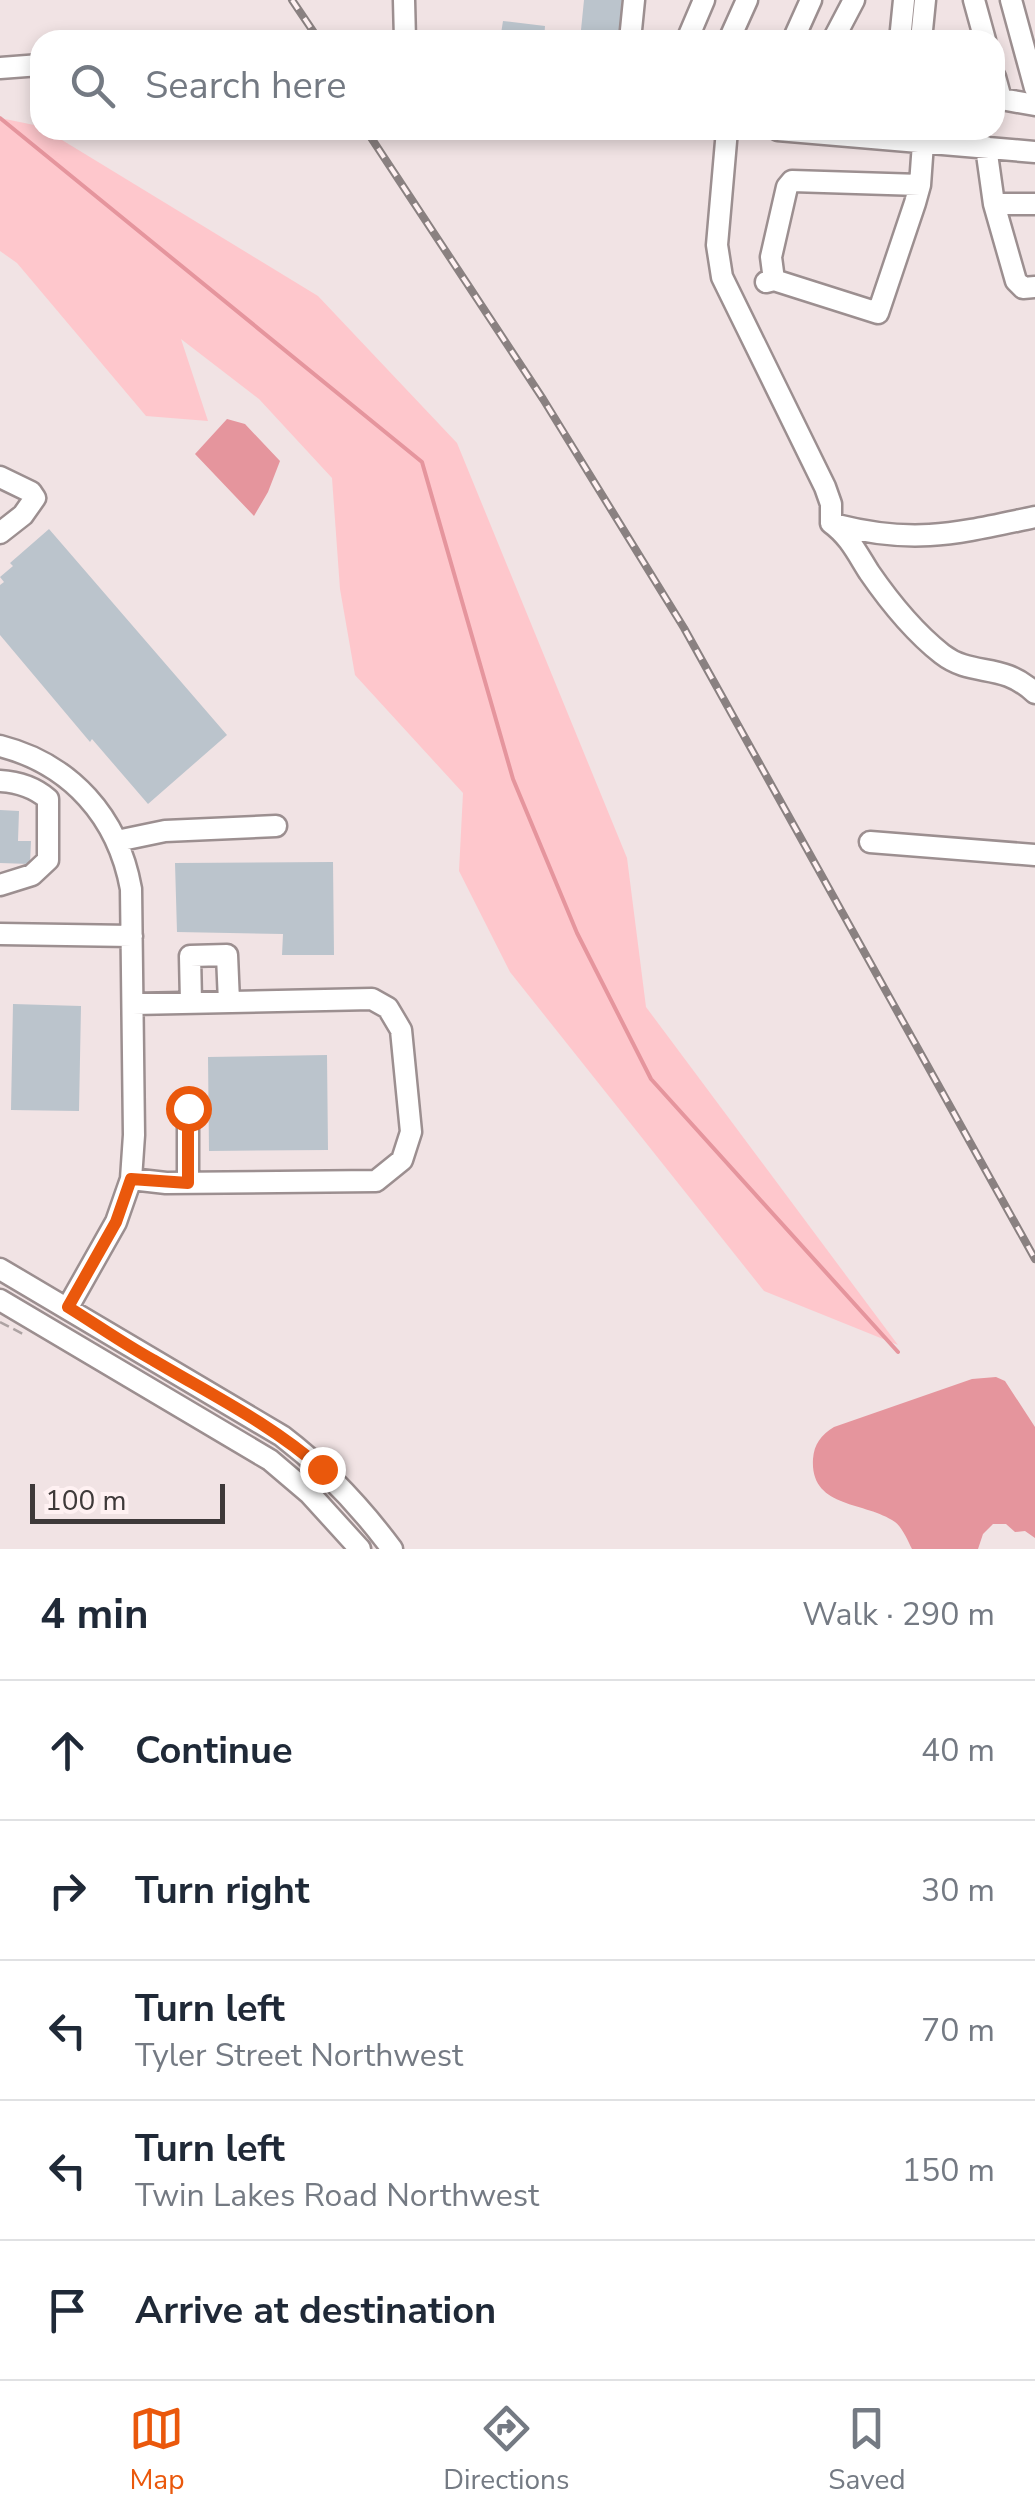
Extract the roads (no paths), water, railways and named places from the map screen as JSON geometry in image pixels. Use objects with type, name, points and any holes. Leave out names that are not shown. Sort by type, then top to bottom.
[{"type":"street","points":[[404,0],[405,30]]},
{"type":"street","points":[[631,30],[634,0]]},
{"type":"street","points":[[691,30],[704,0]]},
{"type":"street","points":[[734,30],[747,0]]},
{"type":"street","points":[[797,30],[812,0]]},
{"type":"street","points":[[838,30],[854,0]]},
{"type":"street","points":[[901,30],[904,0]]},
{"type":"street","points":[[922,30],[924,0]]},
{"type":"street","points":[[974,0],[982,30]]},
{"type":"street","points":[[1011,0],[1035,88]]},
{"type":"street","points":[[0,68],[30,66]]},
{"type":"street","points":[[1005,100],[1035,105]]},
{"type":"street","points":[[726,140],[717,245],[722,277],[825,487],[831,504],[830,523]]},
{"type":"street","points":[[728,291],[765,282],[878,312],[920,185],[907,140]]},
{"type":"street","points":[[928,140],[1035,152]]},
{"type":"street","points":[[986,148],[994,204],[1016,282],[1023,288],[1035,287]]},
{"type":"street","points":[[765,282],[792,181],[920,185]]},
{"type":"street","points":[[994,204],[1035,204]]},
{"type":"street","points":[[0,477],[31,492],[34,498],[24,515],[0,533]]},
{"type":"street","points":[[830,523],[908,538],[1035,517]]},
{"type":"street","points":[[830,523],[845,533],[890,601],[942,654],[970,668],[1000,671],[1020,679],[1035,692]]},
{"type":"street","points":[[0,746],[28,754],[77,784],[106,820],[117,841],[131,890],[131,1179],[116,1222],[68,1307]]},
{"type":"street","points":[[0,782],[23,784],[44,795],[50,809],[48,860],[32,875],[0,885]]},
{"type":"street","points":[[117,841],[164,832],[276,826]]},
{"type":"street","points":[[870,842],[1035,855]]},
{"type":"street","points":[[0,934],[132,936]]},
{"type":"street","points":[[191,1002],[190,956],[227,955],[228,1002]]},
{"type":"street","points":[[131,1179],[188,1183],[376,1181],[402,1160],[411,1132],[401,1030],[388,1008],[372,999],[133,1004]]},
{"type":"street","points":[[188,1108],[188,1183]]},
{"type":"street","points":[[0,1269],[282,1436],[322,1469],[392,1549]]},
{"type":"street","points":[[0,1300],[245,1442],[310,1494],[360,1549]]},
{"type":"waterway","points":[[0,118],[422,462],[513,779],[577,933],[651,1079],[898,1352]]},
{"type":"railway","points":[[292,0],[312,30]]},
{"type":"railway","points":[[373,140],[543,399],[684,628],[1035,1259]]}]
